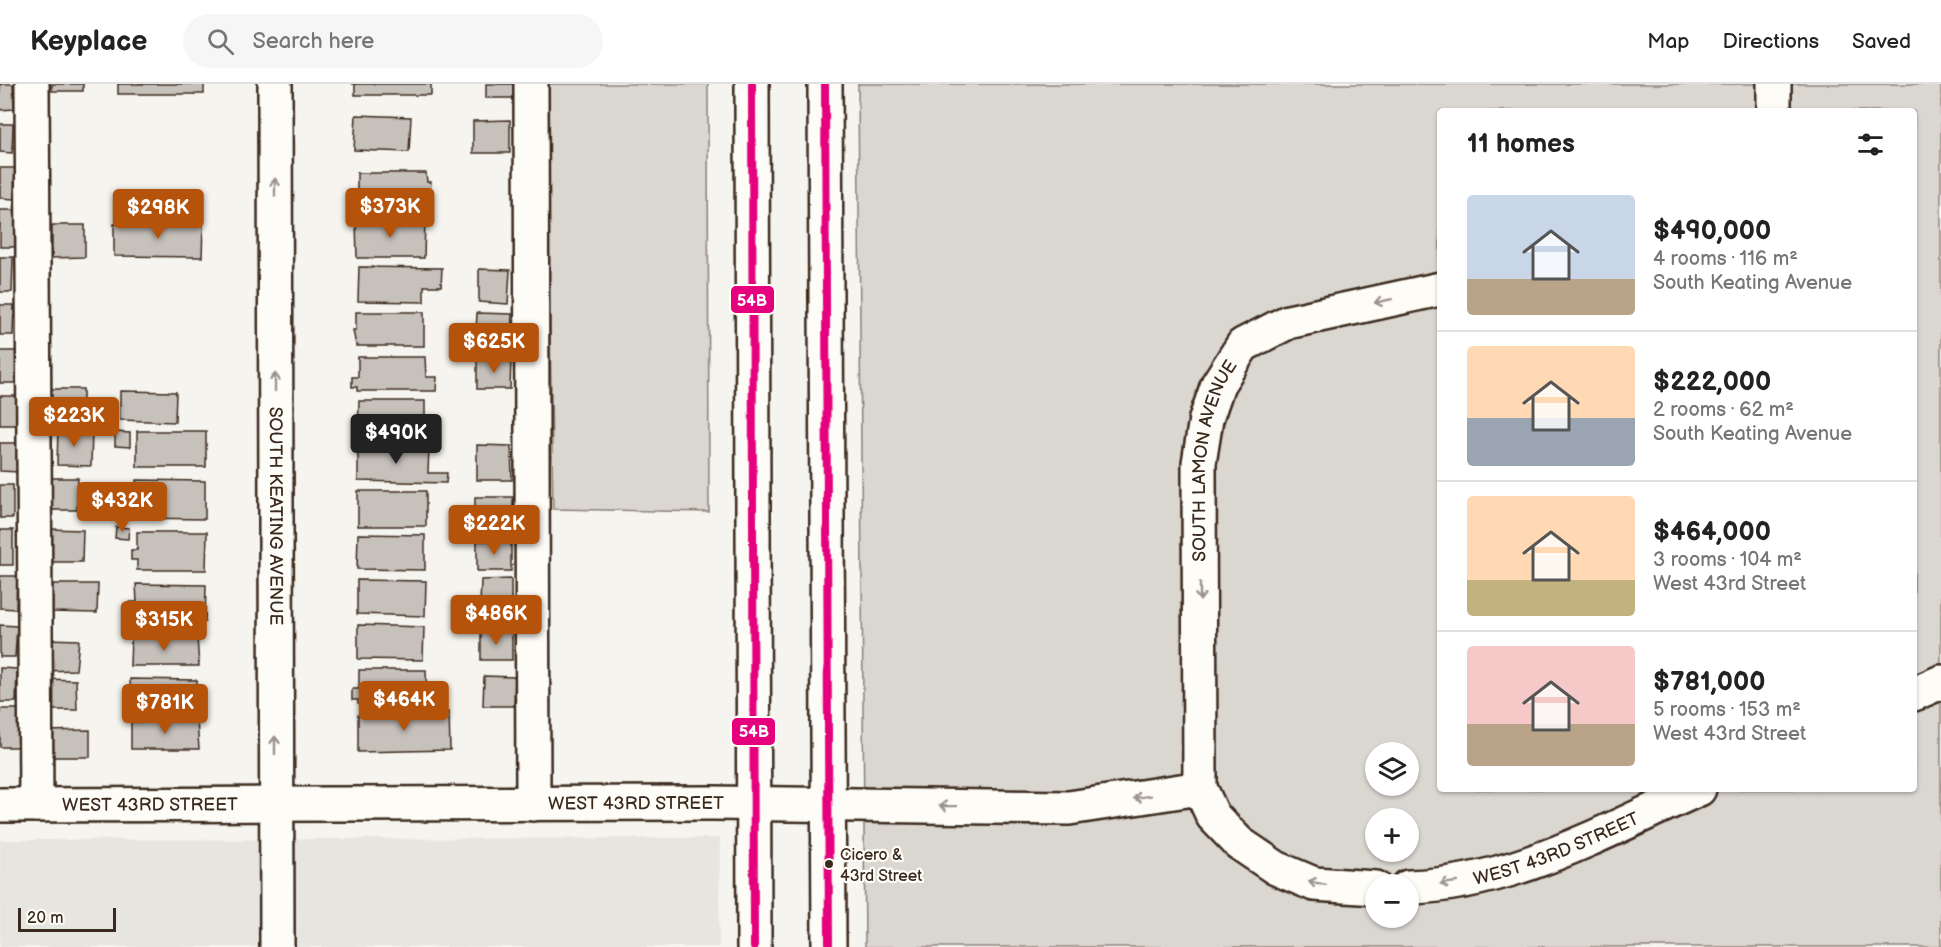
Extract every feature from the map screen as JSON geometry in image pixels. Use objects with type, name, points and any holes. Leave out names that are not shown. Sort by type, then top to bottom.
[{"type":"street","points":[[32,84],[36,805]]},
{"type":"street","name":"SOUTH KEATING AVENUE","points":[[275,84],[277,947]]},
{"type":"street","points":[[531,84],[533,804]]},
{"type":"street","points":[[752,84],[754,947]]},
{"type":"street","points":[[825,84],[829,947]]},
{"type":"street","points":[[1773,84],[1774,108]]},
{"type":"street","name":"SOUTH LAMON AVENUE","points":[[1200,788],[1199,463],[1206,419],[1218,384],[1243,345],[1288,321],[1437,290]]},
{"type":"street","points":[[1917,693],[1941,682]]},
{"type":"street","points":[[1200,788],[1213,816],[1239,843],[1276,868],[1314,884],[1365,887]]},
{"type":"street","name":"WEST 43RD STREET","points":[[0,806],[275,803],[830,804],[1069,808],[1200,788]]},
{"type":"street","name":"WEST 43RD STREET","points":[[1419,886],[1470,880],[1520,868],[1692,792]]},
{"type":"shaded area","points":[[546,84],[708,84],[709,512],[553,509]]},
{"type":"shaded area","points":[[858,84],[1941,84],[1941,947],[865,947]]},
{"type":"shaded area","points":[[720,838],[719,947],[0,947],[0,840]]},
{"type":"building","points":[[0,84],[13,84],[14,109],[0,110]]},
{"type":"building","points":[[52,84],[83,84],[83,91],[52,91]]},
{"type":"building","points":[[118,84],[204,84],[204,94],[118,94]]},
{"type":"building","points":[[355,84],[431,84],[431,95],[355,95]]},
{"type":"building","points":[[486,84],[517,84],[516,98],[486,98]]},
{"type":"building","points":[[356,115],[411,117],[409,152],[354,150]]},
{"type":"building","points":[[510,120],[510,153],[473,153],[473,121]]},
{"type":"building","points":[[0,124],[13,124],[12,153],[0,152]]},
{"type":"building","points":[[0,168],[15,168],[14,199],[0,198]]},
{"type":"building","points":[[357,173],[426,173],[427,182],[431,182],[430,193],[427,193],[426,210],[357,210]]},
{"type":"building","points":[[0,210],[15,210],[15,247],[0,247]]},
{"type":"building","points":[[356,220],[425,220],[424,258],[357,258]]},
{"type":"building","points":[[114,224],[203,225],[202,257],[114,256]]},
{"type":"building","points":[[52,225],[85,225],[85,257],[52,258]]},
{"type":"building","points":[[0,257],[13,257],[12,292],[0,292]]},
{"type":"building","points":[[359,267],[442,268],[441,286],[424,286],[424,302],[358,301]]},
{"type":"building","points":[[479,269],[510,270],[508,304],[479,302]]},
{"type":"building","points":[[0,305],[14,305],[13,335],[0,335]]},
{"type":"building","points":[[356,312],[424,312],[424,346],[356,346],[353,330],[356,330]]},
{"type":"building","points":[[477,313],[512,314],[510,350],[475,350]]},
{"type":"building","points":[[0,351],[16,351],[16,383],[0,383]]},
{"type":"building","points":[[358,357],[425,357],[426,377],[437,377],[436,391],[357,391],[357,387],[352,387],[352,377],[358,377]]},
{"type":"building","points":[[477,358],[511,359],[510,389],[477,389]]},
{"type":"building","points":[[51,389],[83,389],[83,421],[51,421]]},
{"type":"building","points":[[120,391],[176,392],[175,422],[120,420]]},
{"type":"building","points":[[0,396],[18,396],[17,425],[0,425]]},
{"type":"building","points":[[359,401],[425,401],[425,435],[358,435]]},
{"type":"building","points":[[58,429],[92,430],[91,466],[57,465]]},
{"type":"building","points":[[137,431],[206,431],[206,467],[137,467]]},
{"type":"building","points":[[115,432],[130,433],[130,447],[115,446]]},
{"type":"building","points":[[0,443],[19,443],[19,472],[0,471]]},
{"type":"building","points":[[358,445],[429,447],[428,473],[447,473],[446,483],[358,481]]},
{"type":"building","points":[[477,445],[511,446],[512,480],[477,480]]},
{"type":"building","points":[[48,478],[78,478],[77,510],[47,510]]},
{"type":"building","points":[[136,480],[205,481],[205,519],[139,518],[139,508],[132,507],[132,498],[136,499]]},
{"type":"building","points":[[0,485],[13,485],[13,518],[0,518]]},
{"type":"building","points":[[358,491],[426,491],[426,526],[358,526]]},
{"type":"building","points":[[475,497],[513,497],[513,527],[475,527]]},
{"type":"building","points":[[116,527],[129,528],[128,539],[115,538]]},
{"type":"building","points":[[48,529],[83,530],[82,562],[47,562]]},
{"type":"building","points":[[0,530],[13,530],[13,565],[0,565]]},
{"type":"building","points":[[137,532],[207,532],[206,570],[137,570],[137,560],[131,560],[131,550],[137,550]]},
{"type":"building","points":[[358,534],[425,535],[425,570],[357,569]]},
{"type":"building","points":[[477,541],[511,541],[511,571],[477,571]]},
{"type":"building","points":[[0,576],[17,576],[16,609],[0,608]]},
{"type":"building","points":[[511,579],[511,606],[480,605],[481,580]]},
{"type":"building","points":[[357,580],[426,581],[425,616],[357,614]]},
{"type":"building","points":[[51,584],[98,584],[97,613],[51,612]]},
{"type":"building","points":[[136,584],[206,585],[205,622],[137,621],[137,611],[130,611],[130,602],[137,602]]},
{"type":"building","points":[[0,625],[17,626],[15,657],[0,657]]},
{"type":"building","points":[[358,625],[424,627],[423,660],[358,659]]},
{"type":"building","points":[[481,631],[512,632],[512,660],[481,660]]},
{"type":"building","points":[[131,637],[197,637],[199,666],[130,666]]},
{"type":"building","points":[[46,639],[79,640],[76,670],[45,671]]},
{"type":"building","points":[[0,668],[17,669],[16,702],[0,702]]},
{"type":"building","points":[[359,670],[426,670],[427,705],[358,704],[358,700],[352,700],[352,689],[359,689]]},
{"type":"building","points":[[484,676],[515,677],[514,706],[483,706]]},
{"type":"building","points":[[45,679],[76,680],[77,710],[45,710]]},
{"type":"building","points":[[130,679],[197,680],[198,708],[131,707]]},
{"type":"building","points":[[0,709],[19,709],[20,747],[0,747]]},
{"type":"building","points":[[449,712],[450,750],[358,752],[358,715]]},
{"type":"building","points":[[197,721],[199,749],[131,749],[131,722]]},
{"type":"building","points":[[90,730],[90,757],[45,757],[46,731]]},
{"type":"transit line","name":"54B","points":[[752,84],[754,947]]},
{"type":"transit line","name":"54B","points":[[825,84],[829,947]]},
{"type":"place","name":"Cicero & 43rd Street","points":[[829,864]]}]
